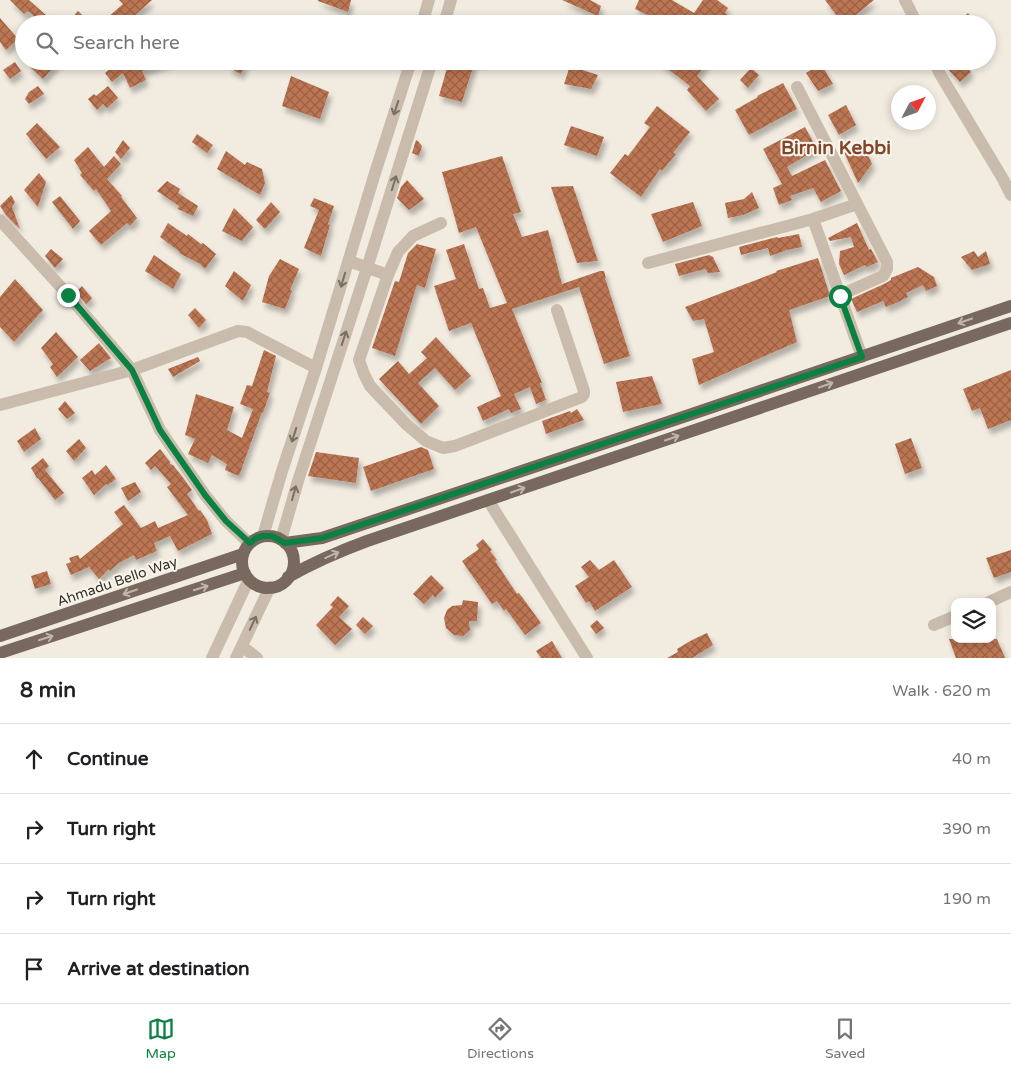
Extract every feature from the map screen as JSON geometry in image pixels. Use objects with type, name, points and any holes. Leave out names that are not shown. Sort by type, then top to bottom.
[{"type":"main road","points":[[283,541],[322,538],[1011,306]]},
{"type":"main road","points":[[288,577],[292,570],[293,556],[290,548],[283,541],[272,536],[263,536],[256,538],[250,543],[243,554],[242,567],[247,576],[255,584],[262,587],[277,586],[305,567],[336,553],[1011,323]]},
{"type":"main road","name":"Ahmadu Bello Way","points":[[0,636],[243,554]]},
{"type":"main road","points":[[0,653],[247,576]]},
{"type":"street","points":[[425,15],[429,0]]},
{"type":"street","points":[[447,15],[451,0]]},
{"type":"street","points":[[263,536],[408,70]]},
{"type":"street","points":[[283,541],[298,481],[368,268],[429,70]]},
{"type":"street","points":[[938,70],[1011,195]]},
{"type":"street","points":[[797,88],[887,262],[887,269],[882,276],[840,296]]},
{"type":"street","points":[[648,264],[813,219],[857,204]]},
{"type":"street","points":[[813,219],[862,357]]},
{"type":"street","points":[[0,220],[68,295],[132,370],[160,430],[205,495],[226,521],[250,543]]},
{"type":"street","points":[[441,223],[412,236],[398,252],[388,274],[360,360],[370,386],[407,425],[426,441],[443,448],[455,446],[582,397],[584,391],[557,310]]},
{"type":"street","points":[[348,260],[388,274]]},
{"type":"street","points":[[0,405],[132,370],[238,331],[247,332],[316,368]]},
{"type":"street","points":[[488,500],[587,658]]},
{"type":"street","points":[[212,658],[247,576]]},
{"type":"street","points":[[236,658],[270,587]]},
{"type":"street","points":[[996,599],[1011,592]]},
{"type":"street","points":[[934,625],[951,618]]},
{"type":"street","points":[[242,646],[257,658]]},
{"type":"building","points":[[10,0],[29,0],[46,15],[33,15],[28,11],[24,14]]},
{"type":"building","points":[[119,0],[152,0],[135,15],[110,15],[123,4]]},
{"type":"building","points":[[318,0],[351,0],[348,12]]},
{"type":"building","points":[[562,0],[590,0],[601,6],[598,15]]},
{"type":"building","points":[[639,0],[672,0],[694,13],[703,0],[717,0],[728,8],[725,13],[728,15],[648,15],[635,9]]},
{"type":"building","points":[[825,0],[874,0],[856,15],[836,15]]},
{"type":"building","points":[[0,18],[15,36],[15,42],[6,50],[0,42]]},
{"type":"building","points":[[15,62],[15,70],[21,71],[10,79],[3,70]]},
{"type":"building","points":[[33,70],[51,70],[43,79]]},
{"type":"building","points":[[108,70],[145,70],[142,71],[146,80],[130,88],[123,73],[112,82],[105,73]]},
{"type":"building","points":[[233,70],[243,70],[241,74]]},
{"type":"building","points":[[446,70],[472,70],[462,102],[439,96]]},
{"type":"building","points":[[569,70],[582,70],[598,75],[591,89],[564,84]]},
{"type":"building","points":[[670,70],[701,70],[697,76],[719,99],[706,111],[687,90],[690,86]]},
{"type":"building","points":[[749,70],[753,70],[759,75],[748,88],[740,80]]},
{"type":"building","points":[[811,70],[825,70],[833,84],[818,91],[806,73]]},
{"type":"building","points":[[949,70],[969,70],[971,72],[960,82]]},
{"type":"building","points":[[291,76],[329,92],[320,119],[282,106]]},
{"type":"building","points":[[783,83],[797,109],[749,135],[735,110]]},
{"type":"building","points":[[38,86],[44,94],[29,104],[25,99],[29,92]]},
{"type":"building","points":[[108,86],[118,98],[107,108],[103,104],[97,110],[88,99],[94,94],[96,96]]},
{"type":"building","points":[[846,105],[856,125],[839,135],[828,115]]},
{"type":"building","points":[[657,106],[690,132],[673,153],[676,154],[662,171],[660,169],[641,197],[610,173],[625,154],[628,156],[650,127],[644,123]]},
{"type":"building","points":[[37,123],[60,147],[46,159],[26,134]]},
{"type":"building","points":[[571,126],[604,137],[597,156],[564,145]]},
{"type":"building","points":[[805,127],[817,149],[787,167],[792,176],[825,160],[841,191],[821,202],[813,188],[790,196],[792,200],[779,205],[773,188],[782,184],[763,149]]},
{"type":"building","points":[[197,134],[213,145],[207,153],[192,142]]},
{"type":"building","points":[[123,140],[130,148],[121,159],[115,152]]},
{"type":"building","points":[[416,140],[422,146],[419,156],[412,153]]},
{"type":"building","points":[[862,143],[872,164],[858,183],[844,152]]},
{"type":"building","points":[[88,147],[104,167],[114,156],[121,164],[107,179],[122,196],[137,218],[130,226],[127,223],[101,245],[89,231],[111,211],[96,189],[94,191],[80,175],[82,173],[74,160]]},
{"type":"building","points":[[226,151],[245,165],[247,162],[262,169],[265,183],[260,195],[217,169]]},
{"type":"building","points":[[502,156],[521,212],[513,214],[522,237],[548,230],[562,284],[604,271],[630,356],[604,364],[579,287],[512,309],[542,383],[540,383],[546,400],[536,404],[530,387],[514,394],[521,409],[511,413],[509,409],[483,421],[477,407],[501,396],[471,323],[449,331],[434,286],[456,279],[446,250],[464,244],[479,289],[483,288],[490,308],[507,303],[476,227],[459,233],[442,172]]},
{"type":"building","points":[[39,173],[46,182],[38,207],[24,190]]},
{"type":"building","points":[[407,180],[424,199],[409,210],[397,198],[401,187]]},
{"type":"building","points":[[167,181],[180,189],[178,193],[198,206],[193,216],[178,209],[179,206],[157,191]]},
{"type":"building","points":[[573,186],[598,261],[577,263],[551,187]]},
{"type":"building","points":[[752,192],[759,208],[743,215],[728,218],[725,203],[744,199]]},
{"type":"building","points":[[11,195],[15,202],[12,207],[20,229],[0,206]]},
{"type":"building","points":[[60,196],[80,221],[73,229],[52,202]]},
{"type":"building","points":[[314,198],[334,206],[321,256],[304,248],[319,210],[310,206]]},
{"type":"building","points":[[271,202],[280,212],[265,229],[256,220]]},
{"type":"building","points":[[693,202],[702,226],[663,242],[651,214]]},
{"type":"building","points":[[234,208],[253,227],[242,241],[222,231]]},
{"type":"building","points":[[168,223],[201,244],[203,243],[216,254],[205,269],[200,264],[179,253],[160,237]]},
{"type":"building","points":[[857,223],[869,250],[871,249],[878,262],[867,267],[865,265],[844,275],[839,264],[840,251],[854,247],[851,237],[830,241],[828,238]]},
{"type":"building","points":[[799,234],[802,247],[770,256],[768,248],[741,255],[739,247],[777,237]]},
{"type":"building","points":[[417,244],[436,249],[425,288],[417,285],[395,356],[372,348],[395,281],[399,282],[408,253]]},
{"type":"building","points":[[51,249],[63,259],[55,268],[45,256]]},
{"type":"building","points":[[974,251],[978,257],[986,251],[990,264],[972,270],[961,257]]},
{"type":"building","points":[[154,255],[181,274],[173,289],[145,271]]},
{"type":"building","points":[[709,255],[713,257],[720,272],[708,273],[705,269],[679,276],[675,264]]},
{"type":"building","points":[[818,258],[830,296],[789,310],[797,342],[699,385],[692,359],[714,352],[704,319],[693,321],[685,307],[776,271]]},
{"type":"building","points":[[280,259],[299,269],[290,290],[292,291],[285,309],[262,302],[269,276]]},
{"type":"building","points":[[918,267],[934,277],[937,286],[926,291],[923,285],[906,293],[908,297],[896,303],[886,307],[883,301],[857,312],[851,299],[886,283],[891,278]]},
{"type":"building","points":[[234,271],[251,285],[243,301],[225,286]]},
{"type":"building","points":[[15,279],[43,310],[14,342],[0,327],[0,297]]},
{"type":"building","points":[[82,286],[92,298],[86,304],[76,292]]},
{"type":"building","points":[[195,308],[206,320],[199,328],[188,315]]},
{"type":"building","points":[[56,332],[78,357],[57,377],[50,367],[53,364],[41,348]]},
{"type":"building","points":[[436,337],[471,376],[455,390],[435,368],[418,383],[439,406],[421,424],[379,379],[398,361],[409,374],[427,358],[421,352]]},
{"type":"building","points":[[99,343],[111,358],[90,371],[80,360]]},
{"type":"building","points":[[264,350],[276,356],[267,392],[270,393],[239,476],[225,470],[227,464],[212,455],[208,463],[188,454],[195,439],[185,435],[196,394],[234,407],[227,430],[242,438],[253,409],[240,404],[247,385],[252,386]]},
{"type":"building","points":[[198,357],[200,361],[173,377],[168,369]]},
{"type":"building","points":[[1011,370],[1011,420],[988,429],[980,408],[972,411],[963,389]]},
{"type":"building","points":[[652,376],[662,404],[623,412],[616,382]]},
{"type":"building","points":[[65,401],[75,413],[67,419],[58,409]]},
{"type":"building","points":[[577,409],[584,420],[546,434],[542,421],[570,411],[571,413]]},
{"type":"building","points":[[35,428],[41,439],[24,452],[17,441]]},
{"type":"building","points":[[911,438],[922,468],[905,474],[895,444]]},
{"type":"building","points":[[79,439],[86,448],[74,461],[66,451]]},
{"type":"building","points":[[421,447],[428,450],[434,469],[371,491],[363,467]]},
{"type":"building","points":[[160,449],[192,490],[187,494],[207,520],[212,534],[178,551],[170,536],[154,543],[157,551],[136,560],[134,555],[119,563],[110,571],[109,569],[99,579],[89,567],[71,575],[66,564],[71,562],[69,558],[78,555],[80,559],[123,524],[114,512],[124,505],[141,528],[155,521],[158,528],[188,515],[167,487],[171,484],[155,466],[151,470],[145,463]]},
{"type":"building","points":[[316,452],[359,458],[356,483],[308,476]]},
{"type":"building","points":[[43,458],[49,466],[45,470],[64,493],[55,500],[31,468]]},
{"type":"building","points":[[106,465],[116,479],[108,485],[106,484],[94,495],[82,478],[92,470],[95,475]]},
{"type":"building","points":[[135,482],[141,492],[128,501],[121,488]]},
{"type":"building","points":[[483,539],[492,550],[490,551],[497,560],[495,561],[517,594],[519,593],[541,623],[525,635],[506,609],[504,611],[497,601],[492,604],[462,561],[479,549],[476,545]]},
{"type":"building","points":[[1011,550],[1011,572],[994,578],[986,558]]},
{"type":"building","points":[[590,560],[599,570],[614,560],[632,587],[595,611],[589,601],[586,603],[575,586],[589,577],[581,567]]},
{"type":"building","points":[[47,571],[51,584],[35,589],[31,576]]},
{"type":"building","points":[[431,575],[444,588],[435,598],[433,595],[424,604],[413,594]]},
{"type":"building","points":[[338,596],[349,606],[339,617],[352,629],[335,645],[316,625],[333,607],[330,605]]},
{"type":"building","points":[[463,600],[478,602],[477,621],[469,621],[470,630],[463,636],[454,635],[446,628],[444,618],[447,610],[452,606],[462,605]]},
{"type":"building","points":[[363,617],[373,626],[365,634],[356,625]]},
{"type":"building","points":[[597,620],[604,628],[596,634],[590,626]]},
{"type":"building","points":[[707,633],[713,645],[692,658],[667,658],[678,652],[677,649]]},
{"type":"building","points":[[949,639],[951,639],[951,643],[996,643],[997,639],[1005,658],[956,658]]},
{"type":"building","points":[[552,641],[562,658],[541,658],[536,651]]},
{"type":"district","name":"Birnin Kebbi","points":[[836,147]]},
{"type":"route","points":[[68,295],[132,370],[160,430],[205,495],[226,521],[250,543],[256,538],[263,536],[272,536],[285,543],[322,538],[862,357],[840,296]]}]
